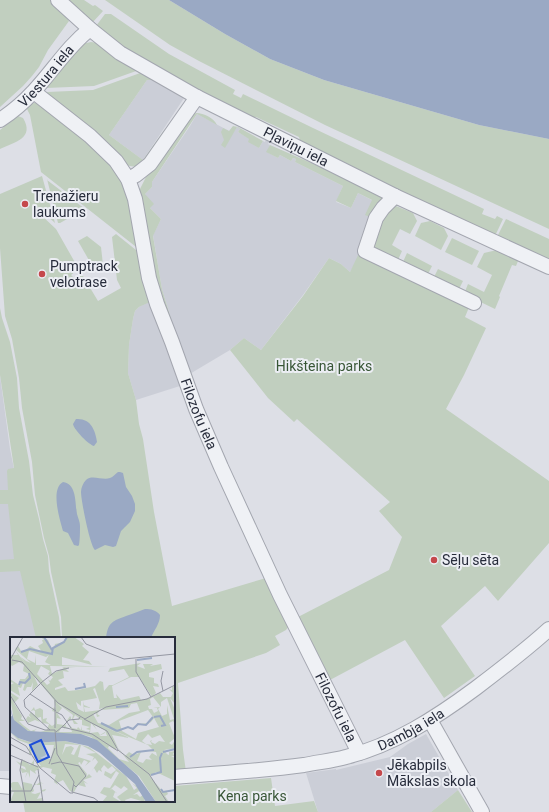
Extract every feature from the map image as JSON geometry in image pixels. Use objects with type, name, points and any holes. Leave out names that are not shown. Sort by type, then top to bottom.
[{"type":"street","name":"Pļaviņu iela","points":[[58,0],[90,29],[125,57],[197,97],[395,196],[549,267]]},
{"type":"street","name":"Viestura iela","points":[[0,120],[18,107],[34,92],[71,45],[90,29]]},
{"type":"street","name":"Filozofu iela","points":[[34,92],[90,136],[116,160],[128,179],[135,199],[149,278],[156,304],[172,342],[202,423],[280,595],[359,753]]},
{"type":"street","points":[[128,179],[136,175],[150,164],[197,97]]},
{"type":"street","points":[[395,196],[383,208],[376,218],[365,250],[474,303]]},
{"type":"street","name":"Dambja iela","points":[[175,777],[277,768],[332,760],[359,753],[383,744],[430,720],[499,672],[549,629]]},
{"type":"street","points":[[430,720],[482,812]]},
{"type":"street","points":[[0,786],[10,787]]},
{"type":"shaded area","points":[[147,80],[156,80],[184,98],[143,160],[109,135]]},
{"type":"shaded area","points":[[197,114],[233,133],[237,127],[240,129],[238,132],[250,139],[259,148],[266,139],[270,141],[267,152],[278,158],[280,155],[291,161],[293,158],[296,159],[295,162],[343,186],[336,202],[351,208],[358,193],[389,209],[350,272],[341,264],[329,258],[261,350],[244,338],[230,350],[188,375],[162,289],[153,235],[161,219],[150,208],[145,194],[152,187],[152,182]]},
{"type":"shaded area","points":[[149,302],[183,385],[136,400],[128,373],[129,345],[135,311],[139,307]]},
{"type":"shaded area","points":[[0,376],[10,449],[48,637],[10,637],[10,771],[0,771]]},
{"type":"shaded area","name":"Jēkabpils Mākslas skola","points":[[426,734],[458,790],[431,812],[318,812],[306,773],[336,770],[390,757],[408,744]]},
{"type":"green space","points":[[0,0],[55,0],[62,7],[59,10],[69,21],[48,50],[39,67],[32,76],[0,107]]},
{"type":"green space","points":[[64,0],[84,0],[103,11],[92,23]]},
{"type":"green space","points":[[105,0],[169,0],[270,59],[324,80],[479,125],[549,139],[549,229],[325,125],[199,61],[170,45]]},
{"type":"green space","points":[[105,14],[111,14],[169,54],[235,90],[233,94],[241,98],[243,94],[484,209],[482,214],[495,219],[497,216],[503,219],[495,236],[301,144],[299,137],[256,117],[249,119],[137,59],[96,26]]},
{"type":"green space","points":[[91,42],[97,43],[139,70],[94,86],[46,88],[82,44]]},
{"type":"green space","points":[[143,72],[156,80],[147,80],[109,135],[143,160],[165,129],[162,138],[151,154],[140,165],[136,166],[124,164],[48,95],[47,92],[93,90]]},
{"type":"green space","points":[[37,102],[95,147],[126,184],[140,250],[41,172],[30,115],[27,109],[31,104]]},
{"type":"green space","points":[[196,113],[208,116],[214,120],[217,125],[197,114],[152,182],[152,187],[145,194],[154,204],[150,208],[161,219],[153,236],[162,289],[188,375],[158,296],[138,193],[146,177],[191,116]]},
{"type":"green space","points":[[18,116],[23,118],[26,125],[27,130],[25,135],[17,141],[0,149],[0,130]]},
{"type":"green space","points":[[233,126],[238,127],[263,141],[259,148],[248,142],[249,139],[238,132],[240,129],[237,127],[225,148],[221,145],[224,140],[221,132],[223,128],[229,131]]},
{"type":"green space","points":[[270,145],[325,169],[383,198],[370,217],[365,215],[372,200],[358,193],[351,208],[336,201],[343,186],[295,162],[296,159],[293,158],[291,161],[280,155],[278,158],[266,152]]},
{"type":"green space","points":[[42,176],[55,223],[42,211],[40,214],[56,229],[77,266],[77,270],[71,275],[74,278],[79,275],[83,276],[98,301],[121,288],[117,280],[112,237],[116,234],[141,254],[150,302],[139,307],[135,311],[129,345],[128,373],[136,400],[154,512],[172,606],[266,578],[289,626],[286,630],[275,636],[280,645],[266,653],[178,683],[186,772],[175,773],[175,637],[62,637],[61,617],[35,495],[32,462],[22,408],[19,378],[12,339],[5,316],[0,248],[0,194]]},
{"type":"green space","points":[[47,180],[85,209],[58,223]]},
{"type":"green space","points":[[396,206],[413,213],[417,221],[410,234],[400,229],[392,245],[402,251],[397,262],[373,247],[377,229],[382,217],[390,209]]},
{"type":"green space","points":[[506,219],[549,239],[549,262],[497,237]]},
{"type":"green space","points":[[430,221],[444,228],[448,236],[441,250],[415,236],[421,223]]},
{"type":"green space","points":[[87,236],[101,247],[103,265],[94,269],[78,241]]},
{"type":"green space","points":[[452,238],[479,251],[472,265],[445,252]]},
{"type":"green space","points":[[497,250],[517,259],[518,261],[516,266],[512,265],[495,309],[464,294],[468,284],[484,292],[492,275],[477,267],[484,253]]},
{"type":"green space","name":"Hikšteina parks","points":[[360,251],[470,305],[465,317],[486,328],[446,409],[549,481],[549,543],[498,601],[485,586],[441,626],[475,676],[444,698],[405,640],[330,680],[298,617],[389,570],[402,537],[379,511],[390,502],[297,419],[294,422],[268,398],[230,350],[244,338],[261,350],[303,296],[329,258],[341,264],[350,272]]},
{"type":"green space","points":[[407,253],[432,266],[427,276],[402,264]]},
{"type":"green space","points":[[438,269],[463,281],[458,291],[433,279]]},
{"type":"green space","points":[[0,308],[10,342],[17,378],[19,408],[29,461],[33,495],[48,556],[49,571],[59,617],[61,637],[36,637],[20,571],[0,572],[0,560],[14,559],[8,504],[0,504],[0,490],[8,490],[7,471],[8,469],[14,468],[0,375]]},
{"type":"green space","name":"Kena parks","points":[[271,778],[275,806],[314,801],[318,812],[25,812],[23,802],[175,802],[175,786]]},
{"type":"green space","points":[[458,790],[472,812],[431,812]]},
{"type":"water","points":[[169,0],[549,0],[549,139],[479,125],[324,80],[270,59]]},
{"type":"water","points":[[76,419],[85,420],[93,429],[97,442],[94,446],[85,440],[74,427],[73,424]]},
{"type":"water","points":[[118,472],[123,473],[126,487],[135,504],[135,511],[130,522],[121,531],[116,546],[113,547],[105,545],[95,550],[86,522],[81,497],[82,487],[88,478],[107,479]]},
{"type":"water","points":[[63,482],[68,483],[73,490],[80,524],[80,540],[78,546],[74,545],[68,533],[63,531],[60,520],[56,498],[59,486]]},
{"type":"water","points":[[145,609],[153,610],[160,615],[158,624],[152,637],[106,637],[110,625],[118,619]]},
{"type":"place","name":"Trenažieru laukums","points":[[25,204]]},
{"type":"place","name":"Pumptrack velotrase","points":[[42,274]]},
{"type":"place","name":"Sēļu sēta","points":[[434,560]]},
{"type":"place","name":"Jēkabpils Mākslas skola","points":[[379,773]]}]
